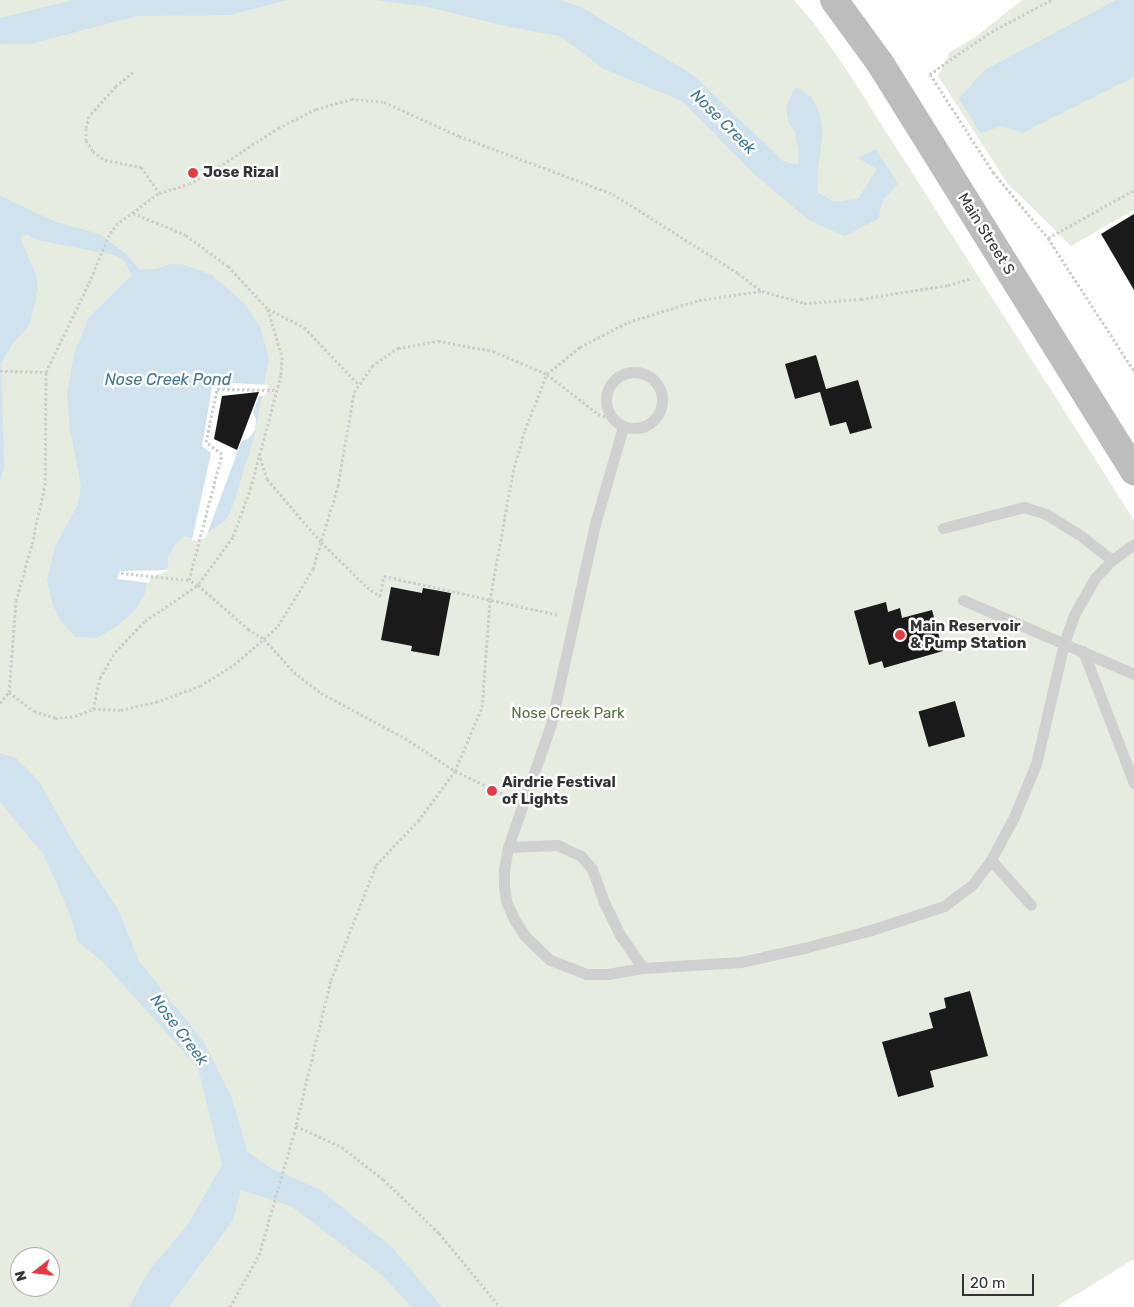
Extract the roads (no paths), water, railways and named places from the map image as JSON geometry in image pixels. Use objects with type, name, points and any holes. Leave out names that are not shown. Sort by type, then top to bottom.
[{"type":"main road","name":"Main Street S","points":[[834,0],[880,63],[1134,471]]},
{"type":"lane","points":[[643,373],[659,386],[662,396],[659,414],[653,422],[644,427],[634,429],[623,427],[612,419],[606,401],[612,382],[623,374],[643,373]]},
{"type":"lane","points":[[623,427],[595,524],[551,724],[522,802],[508,847],[504,870],[506,901],[525,936],[550,960],[586,974],[608,974],[643,968],[740,962],[804,948],[871,930],[944,906],[973,884],[991,860],[1014,818],[1036,764],[1064,643],[1075,613],[1095,578],[1112,560],[1134,544]]},
{"type":"lane","points":[[943,528],[1024,507],[1046,514],[1062,523],[1112,560]]},
{"type":"lane","points":[[964,600],[1134,674]]},
{"type":"lane","points":[[1083,651],[1134,783]]},
{"type":"lane","points":[[508,847],[557,846],[581,856],[592,869],[604,902],[620,935],[643,968]]},
{"type":"lane","points":[[991,860],[1031,905]]},
{"type":"water","points":[[74,0],[287,0],[230,15],[137,16],[34,43],[0,44],[0,18]]},
{"type":"water","name":"Nose Creek","points":[[376,0],[560,0],[581,7],[693,75],[783,161],[798,165],[799,151],[795,132],[788,121],[786,107],[794,89],[799,88],[812,98],[820,114],[823,133],[817,192],[834,202],[858,199],[877,169],[858,158],[876,149],[898,184],[883,200],[878,219],[845,236],[810,221],[755,175],[682,101],[604,69],[560,36],[510,27],[428,7]]},
{"type":"water","points":[[1116,0],[1134,0],[1134,77],[1022,133],[1002,126],[980,133],[959,98],[985,70]]},
{"type":"water","name":"Nose Creek Pond","points":[[0,196],[56,222],[99,234],[126,254],[140,270],[157,269],[170,264],[185,265],[212,275],[244,303],[260,327],[269,358],[254,438],[232,508],[225,521],[197,539],[185,536],[176,543],[168,557],[168,568],[149,575],[144,596],[134,611],[117,626],[97,638],[76,637],[62,623],[52,603],[47,580],[55,547],[78,504],[81,486],[70,429],[67,394],[74,354],[89,317],[132,275],[123,260],[114,255],[37,240],[26,234],[20,238],[36,274],[38,289],[29,326],[13,343],[1,363],[4,466],[0,481]]},
{"type":"water","name":"Nose Creek","points":[[0,753],[16,758],[38,780],[75,845],[118,909],[139,961],[203,1041],[232,1098],[247,1151],[270,1168],[319,1189],[392,1247],[442,1307],[412,1307],[382,1275],[291,1206],[241,1190],[233,1220],[169,1307],[129,1307],[148,1272],[189,1223],[222,1165],[198,1068],[102,961],[78,942],[71,917],[44,855],[0,802]]},
{"type":"place","name":"Jose Rizal","points":[[193,173]]},
{"type":"place","name":"Main Reservoir & Pump Station","points":[[900,635]]},
{"type":"place","name":"Airdrie Festival of Lights","points":[[492,791]]},
{"type":"park label","name":"Nose Creek Park","points":[[568,714]]}]
